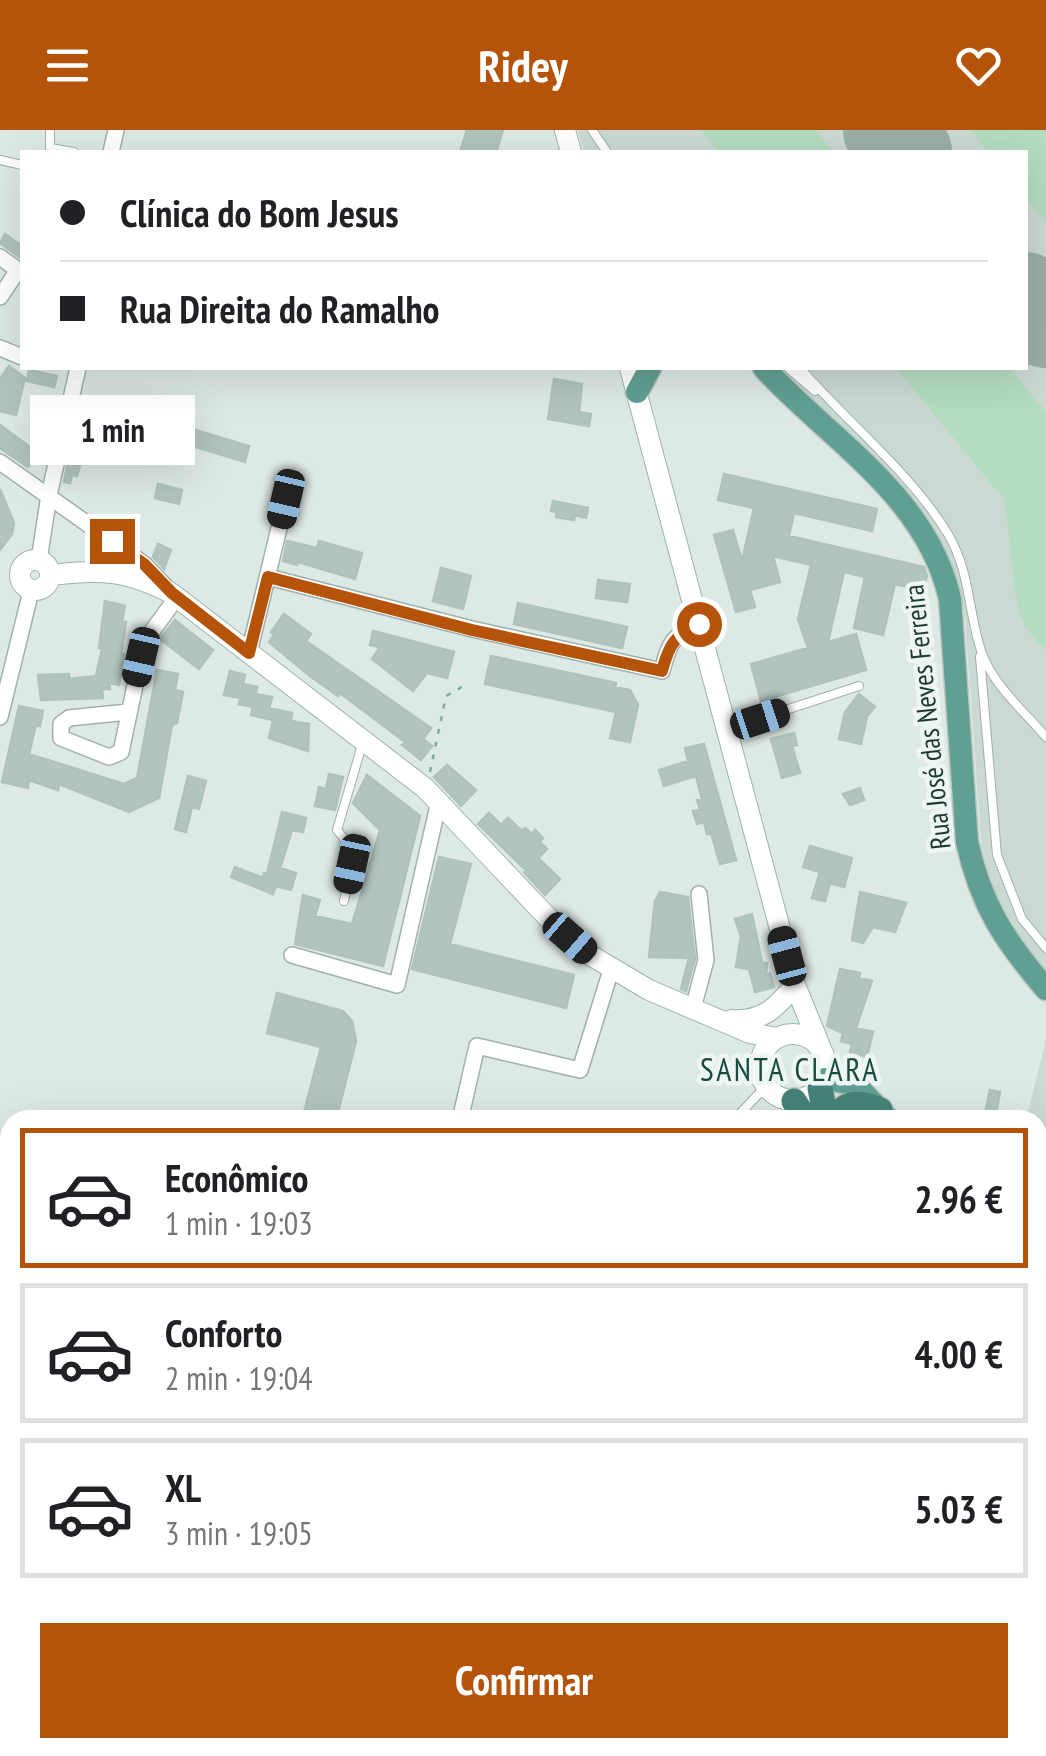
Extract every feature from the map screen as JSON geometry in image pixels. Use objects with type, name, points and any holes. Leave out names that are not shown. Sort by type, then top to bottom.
[{"type":"highway","points":[[822,1084],[825,1110]]},
{"type":"highway","points":[[842,1110],[855,1103],[872,1110]]},
{"type":"main road","points":[[631,370],[795,985],[826,1056],[822,1084]]},
{"type":"main road","points":[[637,392],[649,370]]},
{"type":"main road","points":[[757,370],[785,378]]},
{"type":"main road","name":"Rua José das Neves Ferreira","points":[[785,378],[898,497],[926,533],[939,561],[950,599],[967,842],[975,878],[990,915],[1013,951],[1046,989]]},
{"type":"main road","points":[[17,582],[45,588],[45,568],[115,571],[138,576],[174,595],[432,795],[554,924],[611,970],[648,990],[729,1023],[783,1036],[811,1038],[820,1046]]},
{"type":"main road","points":[[729,1023],[764,1016],[795,985]]},
{"type":"main road","points":[[760,1063],[766,1048],[783,1036],[795,985]]},
{"type":"main road","points":[[729,1023],[760,1063],[766,1086],[800,1110],[804,1099],[822,1084],[855,1084],[880,1110]]},
{"type":"street","points":[[0,256],[20,271],[0,297]]},
{"type":"street","points":[[45,568],[49,495],[77,370]]},
{"type":"street","points":[[0,462],[144,564],[174,595],[150,634],[122,746],[114,757],[61,738],[61,724],[68,718],[128,712]]},
{"type":"street","points":[[249,653],[286,499]]},
{"type":"street","points":[[268,577],[472,630],[662,671],[676,636],[699,624]]},
{"type":"street","points":[[0,717],[17,582]]},
{"type":"street","points":[[292,955],[396,984],[432,795]]},
{"type":"street","points":[[693,1008],[706,960],[699,894]]},
{"type":"street","points":[[462,1110],[477,1046],[580,1070],[611,970]]},
{"type":"lane","points":[[49,150],[50,130]]},
{"type":"lane","points":[[802,370],[908,482],[949,536],[966,577],[978,645],[997,855],[1022,919],[1046,948]]},
{"type":"lane","points":[[785,378],[835,408]]},
{"type":"lane","points":[[978,645],[992,674],[1046,736]]},
{"type":"lane","points":[[727,730],[859,686]]},
{"type":"lane","points":[[344,901],[352,856],[348,841],[337,830],[364,741]]},
{"type":"lane","points":[[746,1110],[766,1086]]},
{"type":"path","points":[[432,795],[446,696],[462,687]]},
{"type":"shaded area","points":[[578,130],[1046,130],[1046,974],[1016,938],[995,900],[982,856],[965,618],[950,558],[916,505],[774,370],[1028,370],[1028,150],[583,150]]},
{"type":"shaded area","points":[[1046,1040],[1046,1110],[1028,1110]]},
{"type":"green space","points":[[701,130],[815,130],[831,150],[717,150]]},
{"type":"green space","points":[[970,130],[1046,130],[1046,223],[1028,201],[1028,150],[986,150]]},
{"type":"green space","points":[[898,370],[1012,370],[1046,412],[1046,650],[1020,615],[1003,498]]},
{"type":"building","points":[[467,130],[503,130],[497,150],[461,150]]},
{"type":"building","points":[[5,234],[20,245],[20,258],[0,243]]},
{"type":"building","points":[[9,366],[25,378],[16,415],[0,411],[0,379]]},
{"type":"building","points":[[29,370],[57,376],[54,387],[27,381]]},
{"type":"building","points":[[554,379],[582,384],[579,412],[591,414],[589,426],[548,419]]},
{"type":"building","points":[[145,415],[249,446],[245,462],[140,430]]},
{"type":"building","points":[[0,425],[38,453],[28,467],[0,448]]},
{"type":"building","points":[[68,462],[80,465],[70,483],[64,482]]},
{"type":"building","points":[[724,474],[877,509],[872,531],[794,513],[789,536],[924,567],[927,576],[923,591],[895,584],[883,635],[854,628],[865,577],[844,572],[828,642],[856,634],[866,670],[761,701],[751,664],[808,648],[798,619],[811,565],[773,556],[780,582],[750,590],[755,607],[736,612],[714,535],[733,530],[742,561],[754,508],[718,500]]},
{"type":"building","points":[[158,484],[182,490],[179,504],[155,498]]},
{"type":"building","points":[[0,489],[14,523],[12,534],[0,550]]},
{"type":"building","points":[[553,501],[588,508],[586,518],[556,517],[557,512],[551,511]]},
{"type":"building","points":[[287,541],[317,548],[319,541],[362,553],[355,579],[283,561]]},
{"type":"building","points":[[158,544],[171,550],[164,569],[153,557]]},
{"type":"building","points":[[441,568],[471,576],[463,609],[433,601]]},
{"type":"building","points":[[598,580],[630,584],[627,602],[596,598]]},
{"type":"building","points":[[105,601],[125,606],[119,685],[109,683],[110,689],[102,689],[103,698],[41,700],[38,675],[69,674],[70,679],[96,676]]},
{"type":"building","points":[[518,603],[627,627],[622,648],[514,624]]},
{"type":"building","points":[[284,614],[311,634],[306,641],[431,728],[423,739],[432,746],[421,760],[402,745],[405,742],[340,693],[338,696],[310,676],[269,642]]},
{"type":"building","points":[[175,620],[213,650],[199,669],[160,639]]},
{"type":"building","points":[[373,631],[454,652],[447,678],[427,673],[413,691],[372,659],[380,647],[370,645]]},
{"type":"building","points":[[491,656],[616,683],[615,687],[630,690],[638,705],[630,742],[610,738],[616,712],[485,684]]},
{"type":"building","points":[[157,670],[178,674],[175,690],[183,692],[177,723],[172,725],[159,798],[129,812],[59,784],[58,790],[29,780],[28,788],[2,782],[19,706],[43,711],[29,754],[124,784],[137,778]]},
{"type":"building","points":[[230,671],[245,675],[243,684],[257,687],[256,694],[272,697],[269,708],[292,713],[291,721],[309,724],[308,751],[269,738],[273,720],[251,715],[253,707],[239,704],[240,698],[224,695]]},
{"type":"building","points":[[859,694],[875,707],[867,716],[861,744],[839,739],[845,712]]},
{"type":"building","points":[[794,733],[797,745],[792,746],[800,773],[782,778],[771,739]]},
{"type":"building","points":[[704,744],[736,860],[720,864],[711,833],[707,834],[704,822],[697,824],[693,811],[700,810],[697,800],[702,799],[696,776],[664,786],[659,770],[688,761],[685,748]]},
{"type":"building","points":[[447,765],[476,790],[461,806],[434,777]]},
{"type":"building","points":[[329,774],[343,777],[335,810],[315,806],[319,787],[326,789]]},
{"type":"building","points":[[367,775],[420,816],[383,966],[295,944],[303,895],[320,900],[315,916],[352,924],[380,830],[353,803]]},
{"type":"building","points":[[188,776],[206,781],[199,809],[192,807],[186,832],[175,829]]},
{"type":"building","points":[[860,788],[864,800],[850,805],[843,794]]},
{"type":"building","points":[[282,812],[306,818],[303,832],[292,830],[280,868],[296,873],[291,890],[276,886],[273,894],[231,877],[235,867],[263,878],[267,874]]},
{"type":"building","points":[[489,813],[501,825],[508,818],[522,831],[525,828],[532,834],[535,830],[543,838],[540,842],[547,849],[538,858],[560,879],[545,895],[526,870],[478,824]]},
{"type":"building","points":[[810,846],[852,858],[844,887],[830,883],[825,901],[812,898],[820,872],[803,867]]},
{"type":"building","points":[[439,857],[471,864],[450,944],[574,975],[566,1008],[412,969]]},
{"type":"building","points":[[660,892],[688,897],[695,959],[686,991],[681,989],[689,958],[649,957],[655,901]]},
{"type":"building","points":[[860,892],[906,903],[895,932],[873,927],[863,943],[852,940]]},
{"type":"building","points":[[752,914],[762,963],[767,963],[766,975],[770,973],[774,987],[755,992],[749,969],[736,967],[741,936],[735,919]]},
{"type":"building","points":[[840,969],[860,973],[859,978],[872,981],[856,1028],[873,1032],[867,1057],[850,1052],[852,1044],[841,1041],[843,1033],[827,1026]]},
{"type":"building","points":[[277,993],[343,1011],[352,1021],[356,1041],[339,1110],[305,1110],[321,1047],[267,1033]]},
{"type":"building","points":[[990,1090],[1000,1092],[997,1110],[986,1110]]},
{"type":"runway","points":[[888,130],[905,150]]},
{"type":"runway","points":[[1028,301],[1046,323]]},
{"type":"district","name":"SANTA CLARA","points":[[790,1070]]},
{"type":"route","points":[[112,541],[249,653],[268,577],[472,630],[662,671],[676,636],[699,624]]}]
